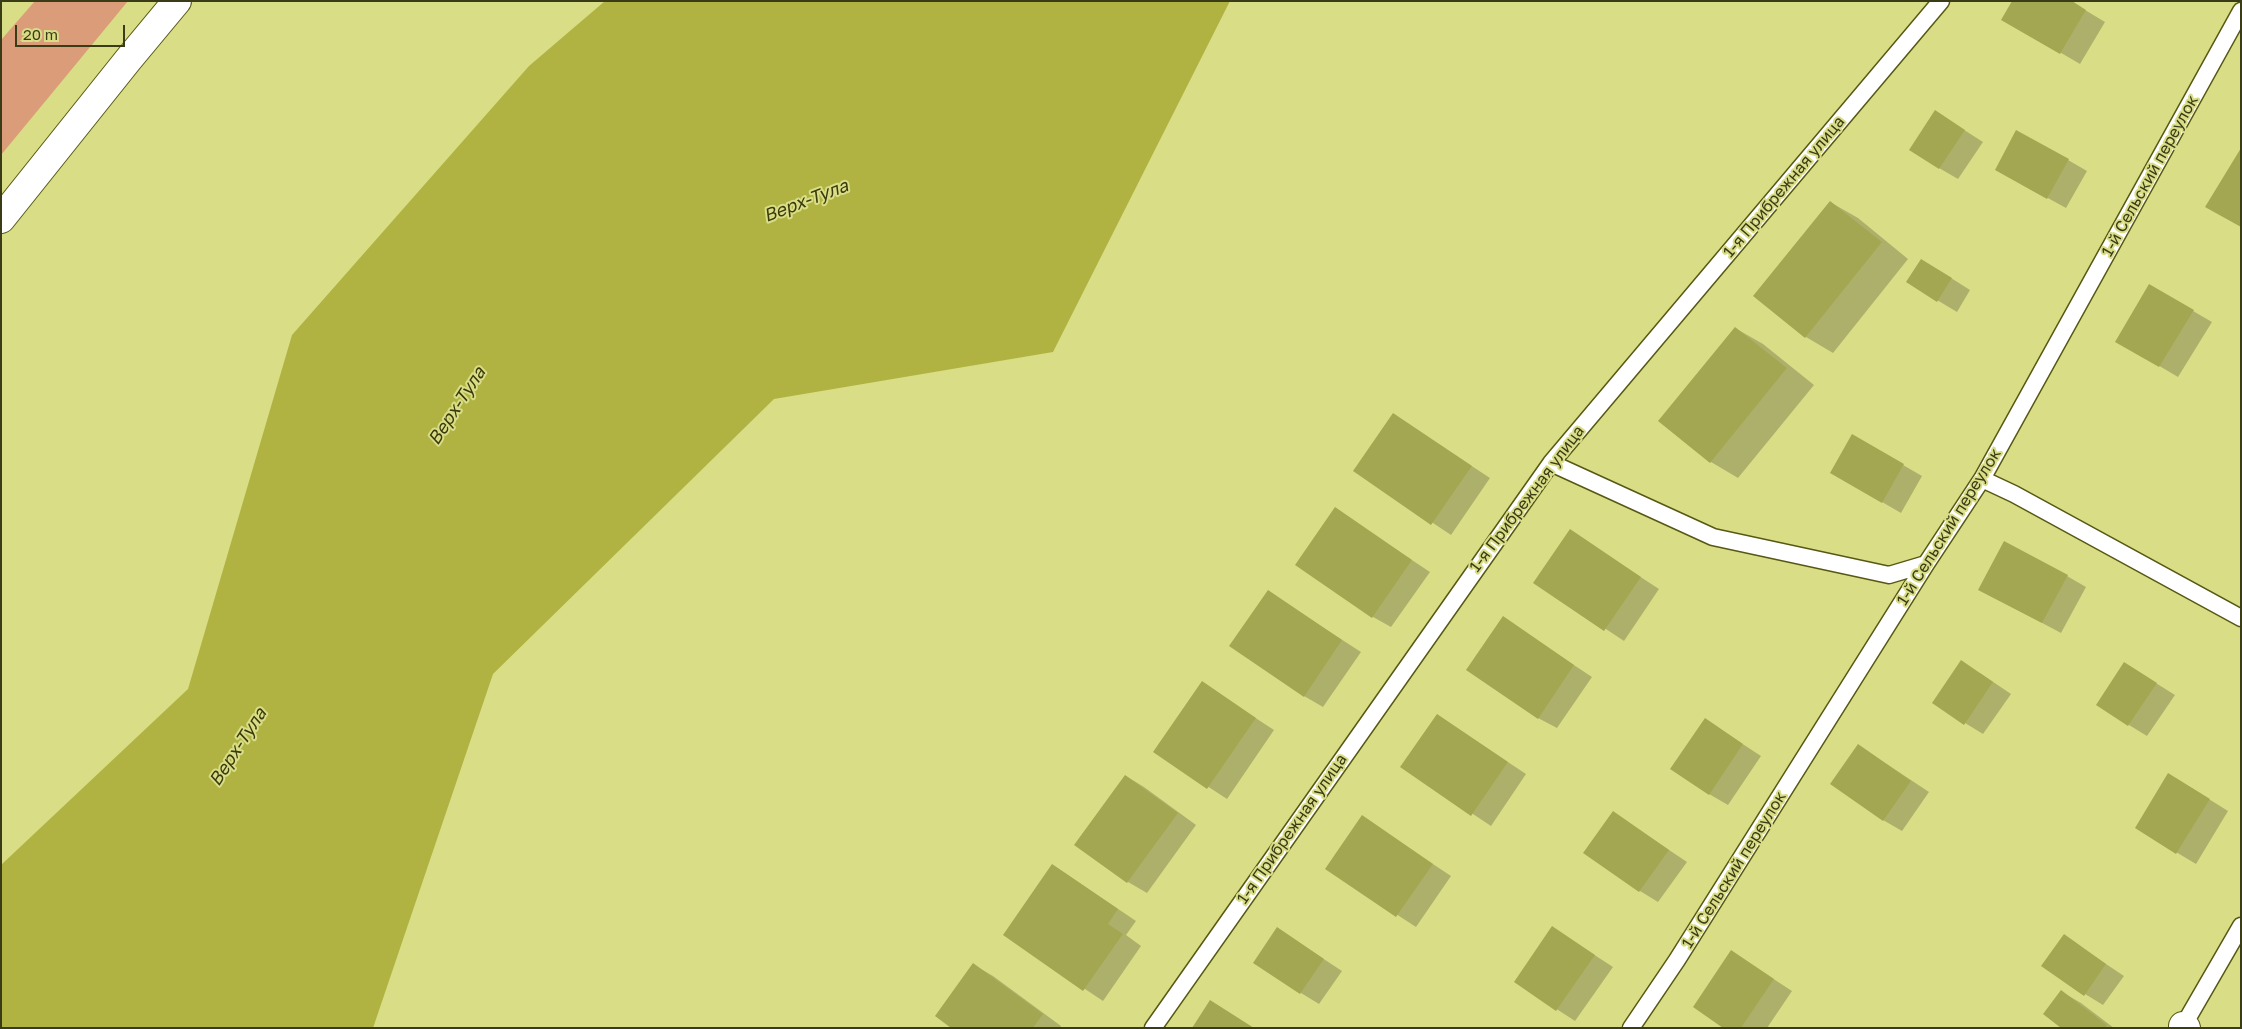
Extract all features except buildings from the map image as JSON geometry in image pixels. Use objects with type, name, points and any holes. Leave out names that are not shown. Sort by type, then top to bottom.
[{"type":"main road","points":[[1,219],[177,1]]},
{"type":"lane","name":"1-я Прибрежная улица","points":[[1153,1028],[1550,463],[1941,1]]},
{"type":"lane","name":"1-й Сельский переулок","points":[[1631,1028],[1678,960],[1926,564],[1982,479],[2241,11]]},
{"type":"lane","points":[[1550,463],[1713,536],[1888,575],[1926,564]]},
{"type":"lane","points":[[1982,479],[2014,494],[2241,618]]},
{"type":"lane","points":[[2184,1027],[2241,926]]},
{"type":"shaded area","points":[[35,1],[128,1],[1,155],[1,40]]},
{"type":"water","name":"Верх-Тула","points":[[605,1],[1230,1],[1053,352],[774,399],[493,674],[373,1028],[1,1028],[1,865],[188,689],[292,335],[529,66]]}]
